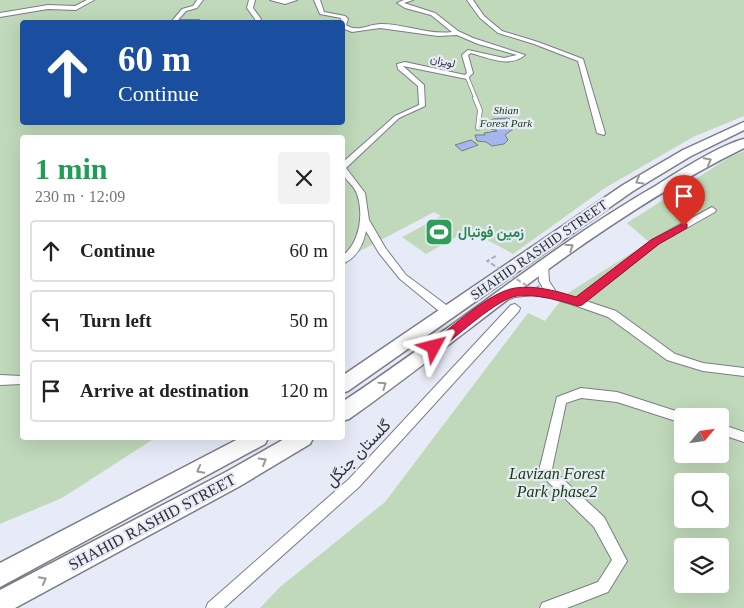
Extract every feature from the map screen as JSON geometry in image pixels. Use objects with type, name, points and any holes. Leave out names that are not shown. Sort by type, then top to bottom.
[{"type":"main road","name":"SHAHID RASHID STREET","points":[[345,384],[628,188],[687,153],[744,126]]},
{"type":"main road","name":"SHAHID RASHID STREET","points":[[345,411],[408,368],[543,265],[705,162],[744,143]]},
{"type":"main road","name":"SHAHID RASHID STREET","points":[[0,575],[254,440]]},
{"type":"main road","name":"SHAHID RASHID STREET","points":[[0,603],[233,479],[300,440]]},
{"type":"street","points":[[0,15],[48,7],[76,8],[91,0]]},
{"type":"street","points":[[176,20],[181,13],[194,7],[200,0]]},
{"type":"street","points":[[252,0],[250,8],[258,20]]},
{"type":"street","points":[[273,0],[285,2],[294,0]]},
{"type":"street","points":[[316,0],[322,14],[343,17],[344,20]]},
{"type":"street","name":"لویزان","points":[[345,165],[397,117],[422,106],[421,85],[399,65],[405,64],[467,77],[470,73],[465,54],[470,51],[508,60],[517,59],[522,55],[458,33],[445,24],[442,18],[429,11],[403,6],[400,3],[410,0]]},
{"type":"street","points":[[470,0],[482,17],[500,32],[581,60],[601,133]]},
{"type":"street","points":[[345,27],[351,31],[384,26],[445,35],[458,33]]},
{"type":"street","name":"لویزان","points":[[345,172],[361,193],[365,217],[382,251],[404,277],[449,313]]},
{"type":"street","points":[[578,302],[655,242],[712,210]]},
{"type":"street","points":[[345,259],[358,246],[365,217]]},
{"type":"street","points":[[543,265],[544,281],[552,294]]},
{"type":"street","points":[[496,299],[515,292],[552,294],[612,314],[671,357],[703,367],[744,372]]},
{"type":"street","name":"گلستان جنگل","points":[[212,608],[354,483],[515,308]]},
{"type":"street","points":[[0,380],[20,380]]},
{"type":"street","points":[[547,608],[603,587],[620,561],[599,522],[545,471],[561,400],[581,393],[617,397],[674,415]]},
{"type":"street","points":[[729,432],[744,437]]},
{"type":"lane","points":[[467,77],[480,110],[478,128]]},
{"type":"path","points":[[496,256],[487,261],[534,290],[541,284]]},
{"type":"green space","name":"Shian Forest Park","points":[[0,0],[744,0],[744,116],[693,137],[605,188],[513,254],[469,230],[426,254],[402,237],[441,216],[434,212],[345,259],[345,135],[20,135],[20,440],[152,440],[62,498],[0,524]]},
{"type":"green space","name":"Lavizan Forest Park phase2","points":[[744,151],[744,608],[260,608],[280,587],[385,502],[528,313],[545,321],[565,295],[649,242],[627,223],[730,157]]},
{"type":"building","points":[[507,118],[521,123],[505,135],[508,140],[504,144],[492,146],[486,142],[477,141],[475,135],[485,135],[484,133],[497,131],[491,129],[494,126],[487,123],[493,119]]},
{"type":"building","points":[[471,140],[478,145],[462,151],[455,145]]},
{"type":"place","name":"زمین فوتبال","points":[[439,232]]},
{"type":"route","points":[[434,347],[496,299],[515,292],[552,294],[578,302],[655,242],[684,226]]}]
